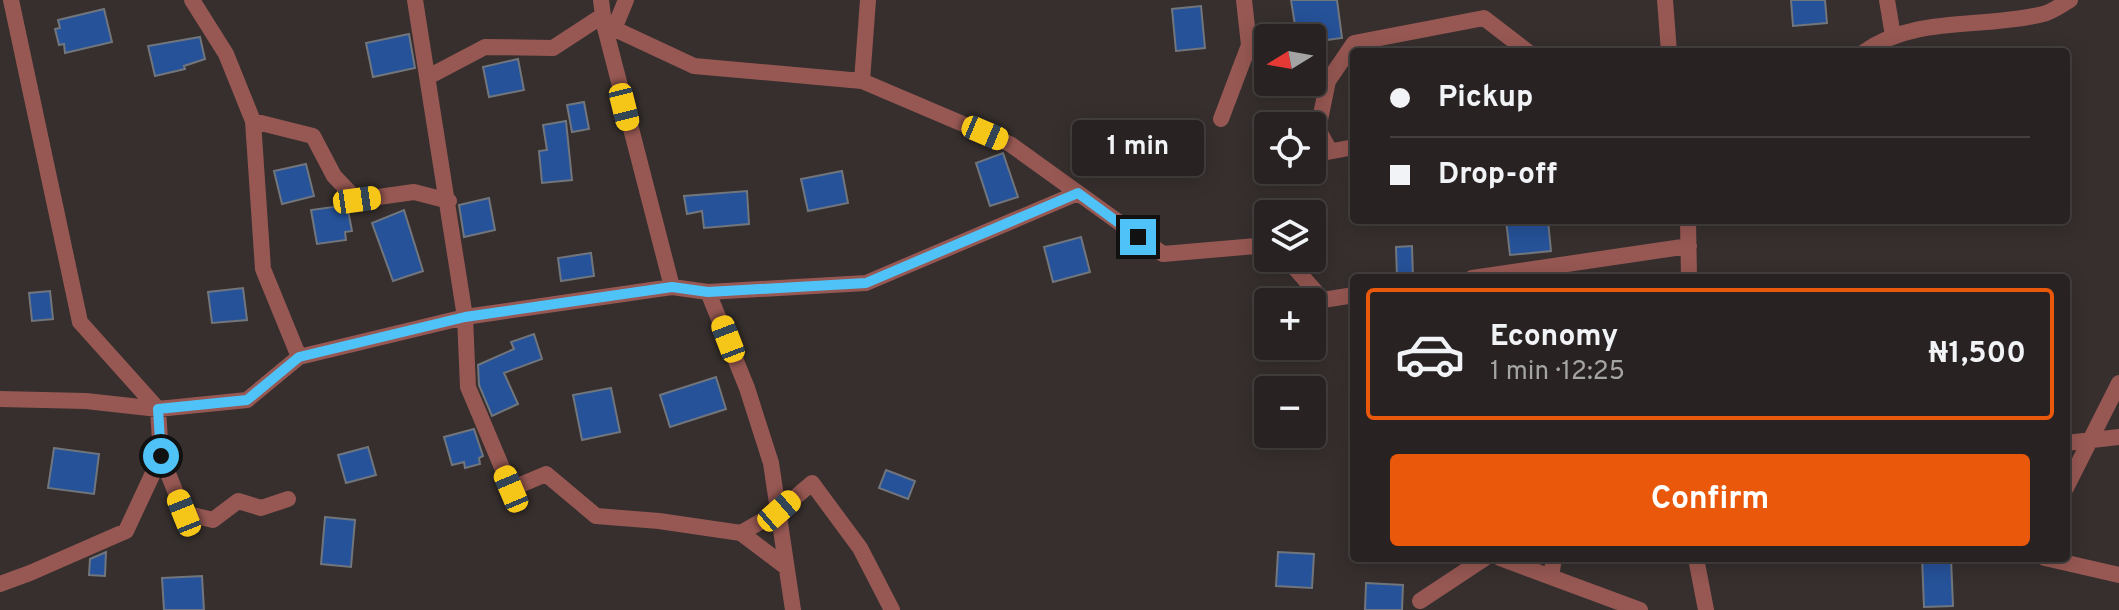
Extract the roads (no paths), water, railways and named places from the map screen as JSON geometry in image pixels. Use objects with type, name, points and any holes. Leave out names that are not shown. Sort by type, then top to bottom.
[{"type":"street","points":[[11,0],[80,322],[158,409],[161,456],[184,513],[213,520],[238,501],[261,508],[288,499]]},
{"type":"street","points":[[192,0],[226,54],[253,121],[263,269],[299,357]]},
{"type":"street","points":[[415,0],[465,317],[468,387],[511,489],[546,474],[596,516],[741,533],[786,567]]},
{"type":"street","points":[[428,77],[485,47],[553,48],[605,17],[626,0]]},
{"type":"street","points":[[862,81],[868,0]]},
{"type":"street","points":[[1221,119],[1249,45],[1244,0]]},
{"type":"street","points":[[1665,0],[1669,48]]},
{"type":"street","points":[[1887,0],[1893,36]]},
{"type":"street","points":[[1869,48],[1882,38],[1934,27],[2044,14],[2070,0]]},
{"type":"street","points":[[605,17],[694,66],[862,81],[1010,144],[1163,254],[1254,246]]},
{"type":"street","points":[[605,17],[672,287]]},
{"type":"street","points":[[1351,48],[1354,43],[1484,18],[1523,48]]},
{"type":"street","points":[[1330,151],[1318,129],[1328,81],[1350,49]]},
{"type":"street","points":[[253,121],[313,136],[334,176],[357,200],[414,192],[449,201]]},
{"type":"street","points":[[1326,152],[1350,148]]},
{"type":"street","points":[[0,399],[86,401],[158,409],[247,400],[299,357],[465,317],[672,287],[708,292],[866,283],[1078,193]]},
{"type":"street","points":[[1688,224],[1689,274]]},
{"type":"street","points":[[1549,273],[1689,246]]},
{"type":"street","points":[[1298,272],[1323,300],[1350,296]]},
{"type":"street","points":[[708,292],[747,388],[771,463],[793,610]]},
{"type":"street","points":[[2070,480],[2119,383]]},
{"type":"street","points":[[2070,443],[2119,437]]},
{"type":"street","points":[[0,584],[126,531],[161,456]]},
{"type":"street","points":[[741,533],[779,511],[812,483],[860,548],[892,610]]},
{"type":"street","points":[[1420,601],[1479,562]]},
{"type":"street","points":[[1511,562],[1640,610]]},
{"type":"street","points":[[1551,577],[1553,562]]},
{"type":"street","points":[[1697,562],[1706,610]]},
{"type":"street","points":[[2062,562],[2119,575]]}]
